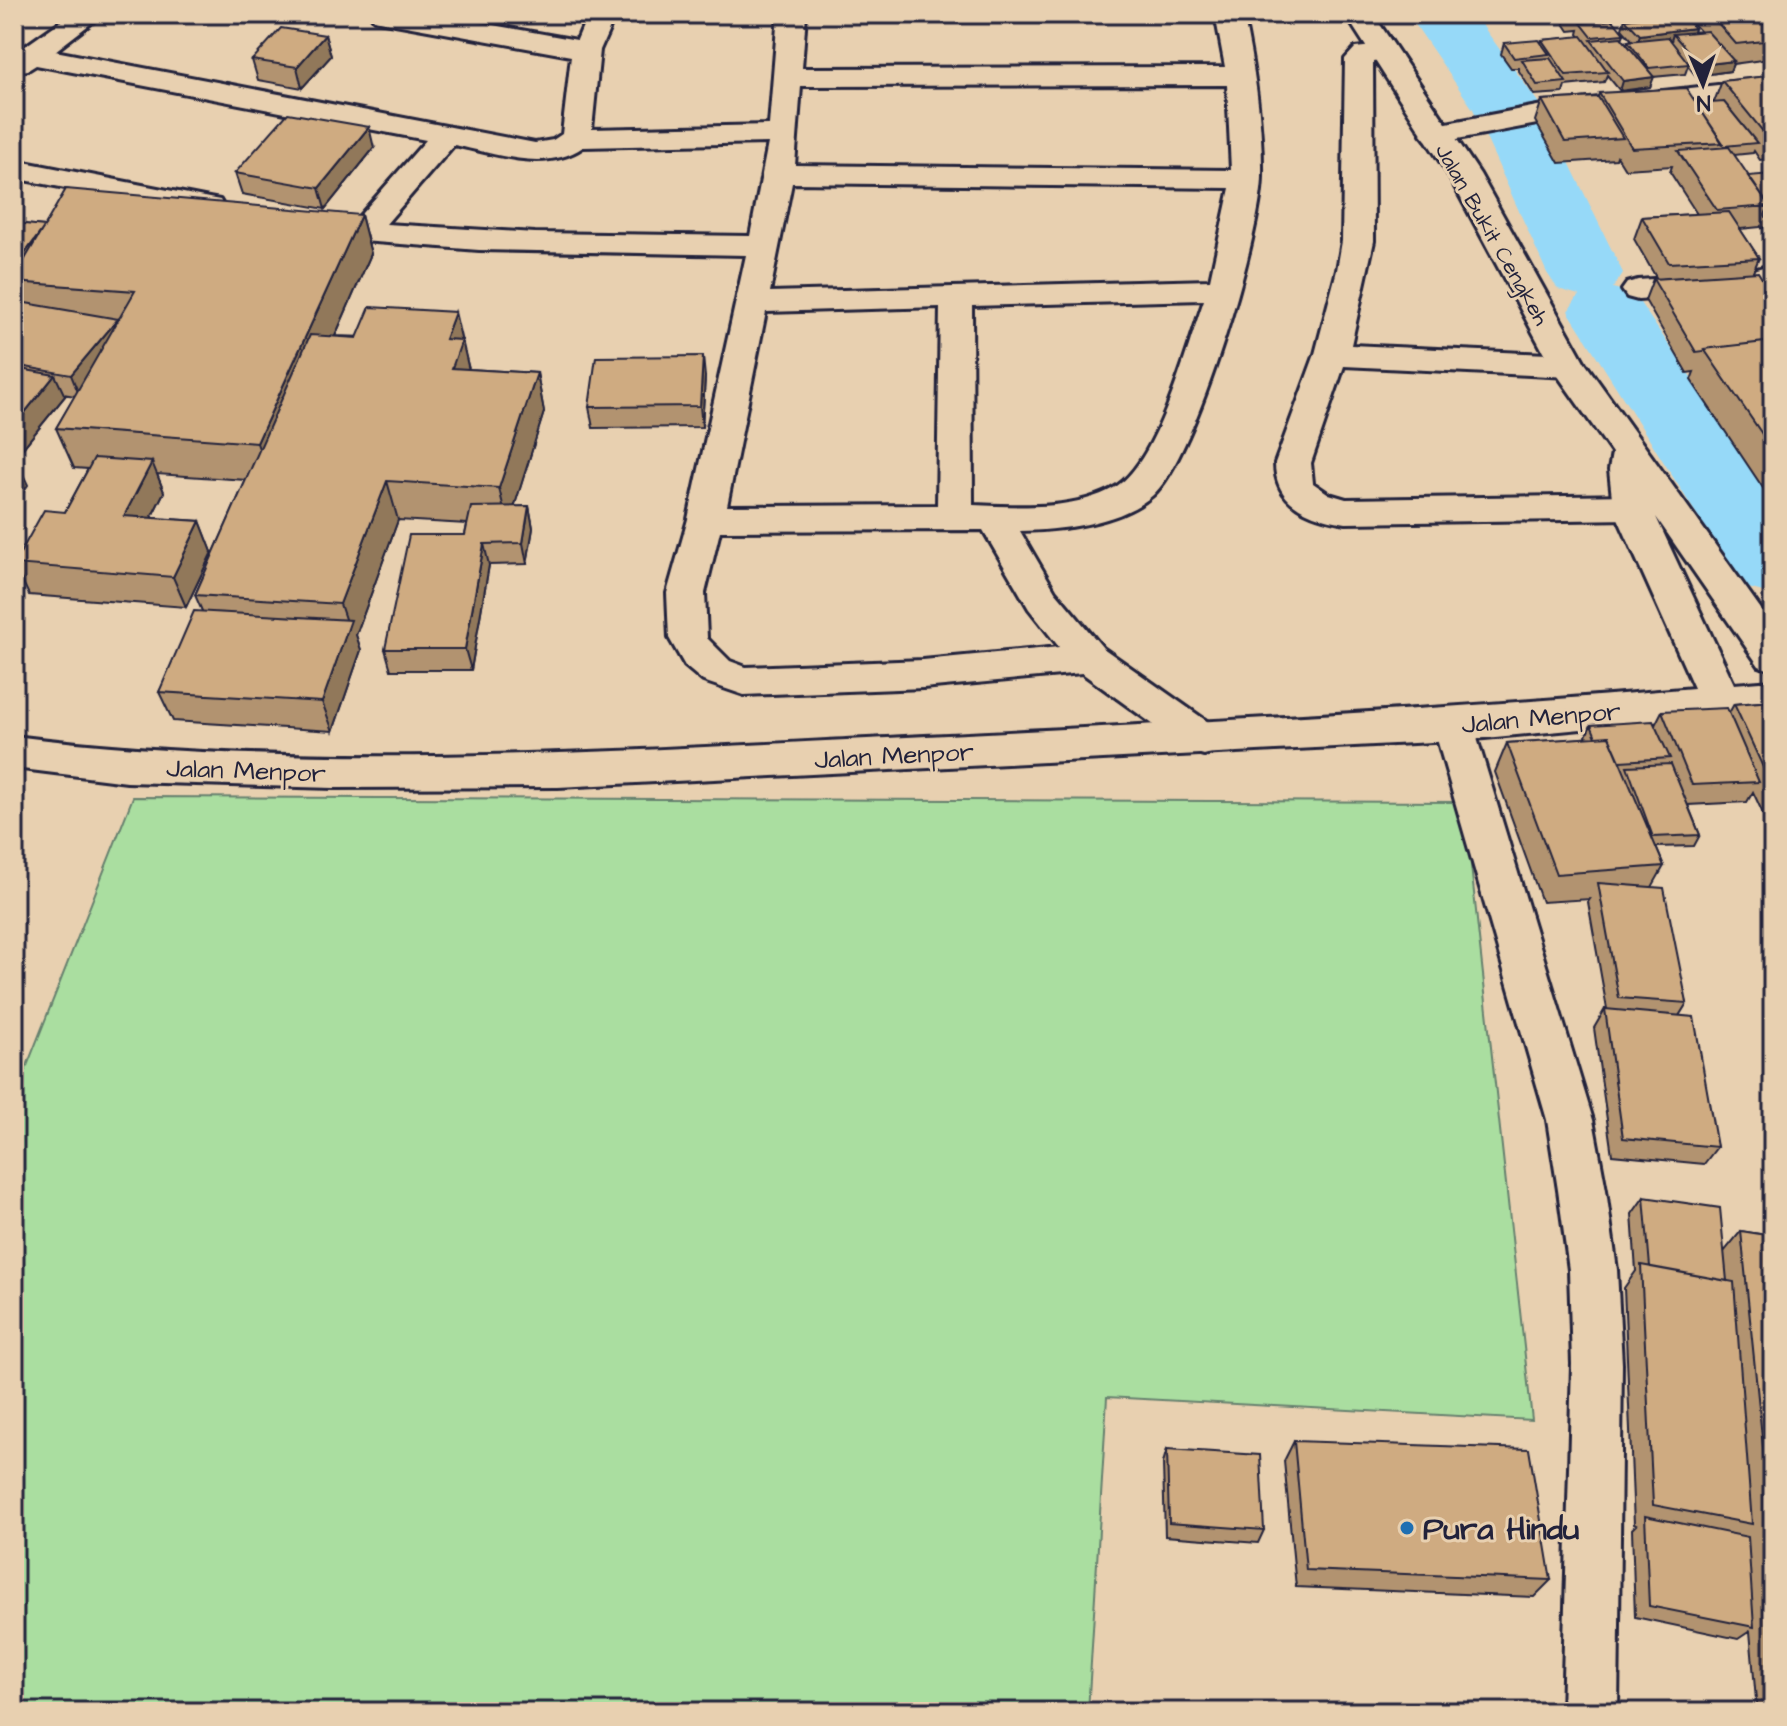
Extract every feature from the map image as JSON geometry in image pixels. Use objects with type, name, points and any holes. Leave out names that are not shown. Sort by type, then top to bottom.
[{"type":"street","points":[[22,61],[89,14]]},
{"type":"street","points":[[384,14],[586,50]]},
{"type":"street","points":[[576,138],[586,50],[602,14]]},
{"type":"street","points":[[792,14],[785,77],[785,134],[779,174],[706,519],[689,571],[684,607],[687,636],[700,662],[719,675],[744,681],[923,674],[1089,658]]},
{"type":"street","points":[[706,519],[995,519],[1093,509],[1124,498],[1142,486],[1160,466],[1224,290],[1247,179],[1241,76],[1229,14]]},
{"type":"street","name":"Jalan Bukit Cengkeh","points":[[1359,14],[1483,207],[1569,366],[1773,656]]},
{"type":"street","points":[[1383,53],[1365,54],[1359,59],[1358,241],[1352,286],[1292,469],[1298,491],[1318,506],[1346,511],[1632,507]]},
{"type":"street","points":[[22,61],[535,152],[562,148],[576,138],[785,134]]},
{"type":"street","points":[[785,77],[1241,76]]},
{"type":"street","points":[[1436,134],[1553,112],[1773,88]]},
{"type":"street","points":[[362,232],[445,137]]},
{"type":"street","points":[[14,169],[236,212]]},
{"type":"street","points":[[779,174],[1247,179]]},
{"type":"street","points":[[281,219],[362,232],[530,244],[762,246]]},
{"type":"street","points":[[1638,290],[1747,283],[1773,274]]},
{"type":"street","points":[[751,302],[1224,290]]},
{"type":"street","points":[[955,517],[956,295]]},
{"type":"street","points":[[1331,355],[1569,366]]},
{"type":"street","points":[[1630,453],[1627,470],[1632,507],[1721,701]]},
{"type":"street","points":[[995,519],[1042,600],[1089,658],[1204,740]]},
{"type":"street","name":"Jalan Menpor","points":[[14,752],[127,766],[452,773],[558,771],[1453,725],[1773,696]]},
{"type":"street","points":[[1453,725],[1570,1120],[1582,1190],[1593,1270],[1597,1364],[1590,1712]]},
{"type":"green space","points":[[133,797],[1464,802],[1532,1420],[1107,1397],[1088,1712],[14,1712],[14,1099]]},
{"type":"building","points":[[1568,14],[1598,14],[1602,18],[1573,21]]},
{"type":"building","points":[[1682,14],[1694,28],[1640,35],[1625,19]]},
{"type":"building","points":[[1710,14],[1755,14],[1773,34],[1773,40],[1736,44]]},
{"type":"building","points":[[1755,14],[1773,14],[1773,34]]},
{"type":"building","points":[[1613,20],[1624,34],[1592,37],[1581,23]]},
{"type":"building","points":[[281,28],[325,35],[297,67],[252,60]]},
{"type":"building","points":[[1707,31],[1734,61],[1700,65],[1673,34]]},
{"type":"building","points":[[1582,36],[1608,72],[1566,75],[1542,40]]},
{"type":"building","points":[[1621,37],[1654,77],[1623,81],[1591,40]]},
{"type":"building","points":[[1668,37],[1689,64],[1649,68],[1628,41]]},
{"type":"building","points":[[1539,40],[1549,54],[1514,58],[1504,43]]},
{"type":"building","points":[[1550,58],[1566,82],[1537,85],[1522,60]]},
{"type":"building","points":[[1768,76],[1773,82],[1773,138],[1769,139],[1722,81]]},
{"type":"building","points":[[1686,88],[1723,143],[1632,148],[1599,93]]},
{"type":"building","points":[[1598,97],[1623,138],[1565,142],[1542,100]]},
{"type":"building","points":[[1724,102],[1757,143],[1724,146],[1697,104]]},
{"type":"building","points":[[288,113],[369,127],[319,188],[235,173]]},
{"type":"building","points":[[1729,147],[1769,206],[1717,210],[1678,151]]},
{"type":"building","points":[[1772,174],[1773,216],[1766,217],[1769,206],[1748,176]]},
{"type":"building","points":[[66,189],[361,215],[257,443],[56,428],[135,291],[14,282]]},
{"type":"building","points":[[1729,212],[1759,258],[1669,263],[1642,217]]},
{"type":"building","points":[[14,223],[45,226],[14,268]]},
{"type":"building","points":[[1758,272],[1773,296],[1773,341],[1696,352],[1653,279]]},
{"type":"building","points":[[14,301],[118,319],[71,375],[14,365]]},
{"type":"building","points":[[370,307],[455,312],[445,339],[462,340],[452,368],[537,373],[499,488],[387,481],[340,604],[195,595],[310,335],[357,338]]},
{"type":"building","points":[[1773,341],[1773,450],[1704,349]]},
{"type":"building","points":[[703,356],[700,406],[589,407],[596,357]]},
{"type":"building","points":[[14,368],[55,375],[14,426]]},
{"type":"building","points":[[94,458],[152,462],[124,516],[200,521],[173,577],[14,564],[44,510],[65,512]]},
{"type":"building","points":[[529,506],[523,543],[484,544],[465,649],[385,649],[409,535],[465,535],[471,507]]},
{"type":"building","points":[[194,611],[351,620],[322,702],[159,692]]},
{"type":"building","points":[[1773,701],[1773,789],[1734,704]]},
{"type":"building","points":[[1727,708],[1759,782],[1692,785],[1662,711]]},
{"type":"building","points":[[1653,721],[1670,758],[1620,761],[1609,736],[1596,737],[1591,725]]},
{"type":"building","points":[[1609,736],[1664,866],[1556,874],[1507,743]]},
{"type":"building","points":[[1671,764],[1700,835],[1653,837],[1627,766]]},
{"type":"building","points":[[1598,883],[1664,888],[1687,1003],[1619,998]]},
{"type":"building","points":[[1605,1009],[1694,1017],[1717,1147],[1623,1138]]},
{"type":"building","points":[[1644,1197],[1720,1208],[1727,1281],[1650,1267]]},
{"type":"building","points":[[1741,1231],[1773,1236],[1773,1545]]},
{"type":"building","points":[[1641,1265],[1734,1282],[1752,1524],[1653,1505]]},
{"type":"building","name":"Pura Hindu","points":[[1294,1441],[1529,1449],[1551,1580],[1306,1570]]},
{"type":"building","points":[[1167,1449],[1260,1455],[1264,1530],[1169,1523]]},
{"type":"building","points":[[1645,1516],[1748,1537],[1754,1627],[1649,1606]]},
{"type":"building","points":[[1306,1709],[1366,1712],[1306,1712]]},
{"type":"waterway","points":[[1441,14],[1508,109],[1585,273]]},
{"type":"waterway","points":[[1607,311],[1773,564]]},
{"type":"place","name":"Pura Hindu","points":[[1407,1528]]}]
